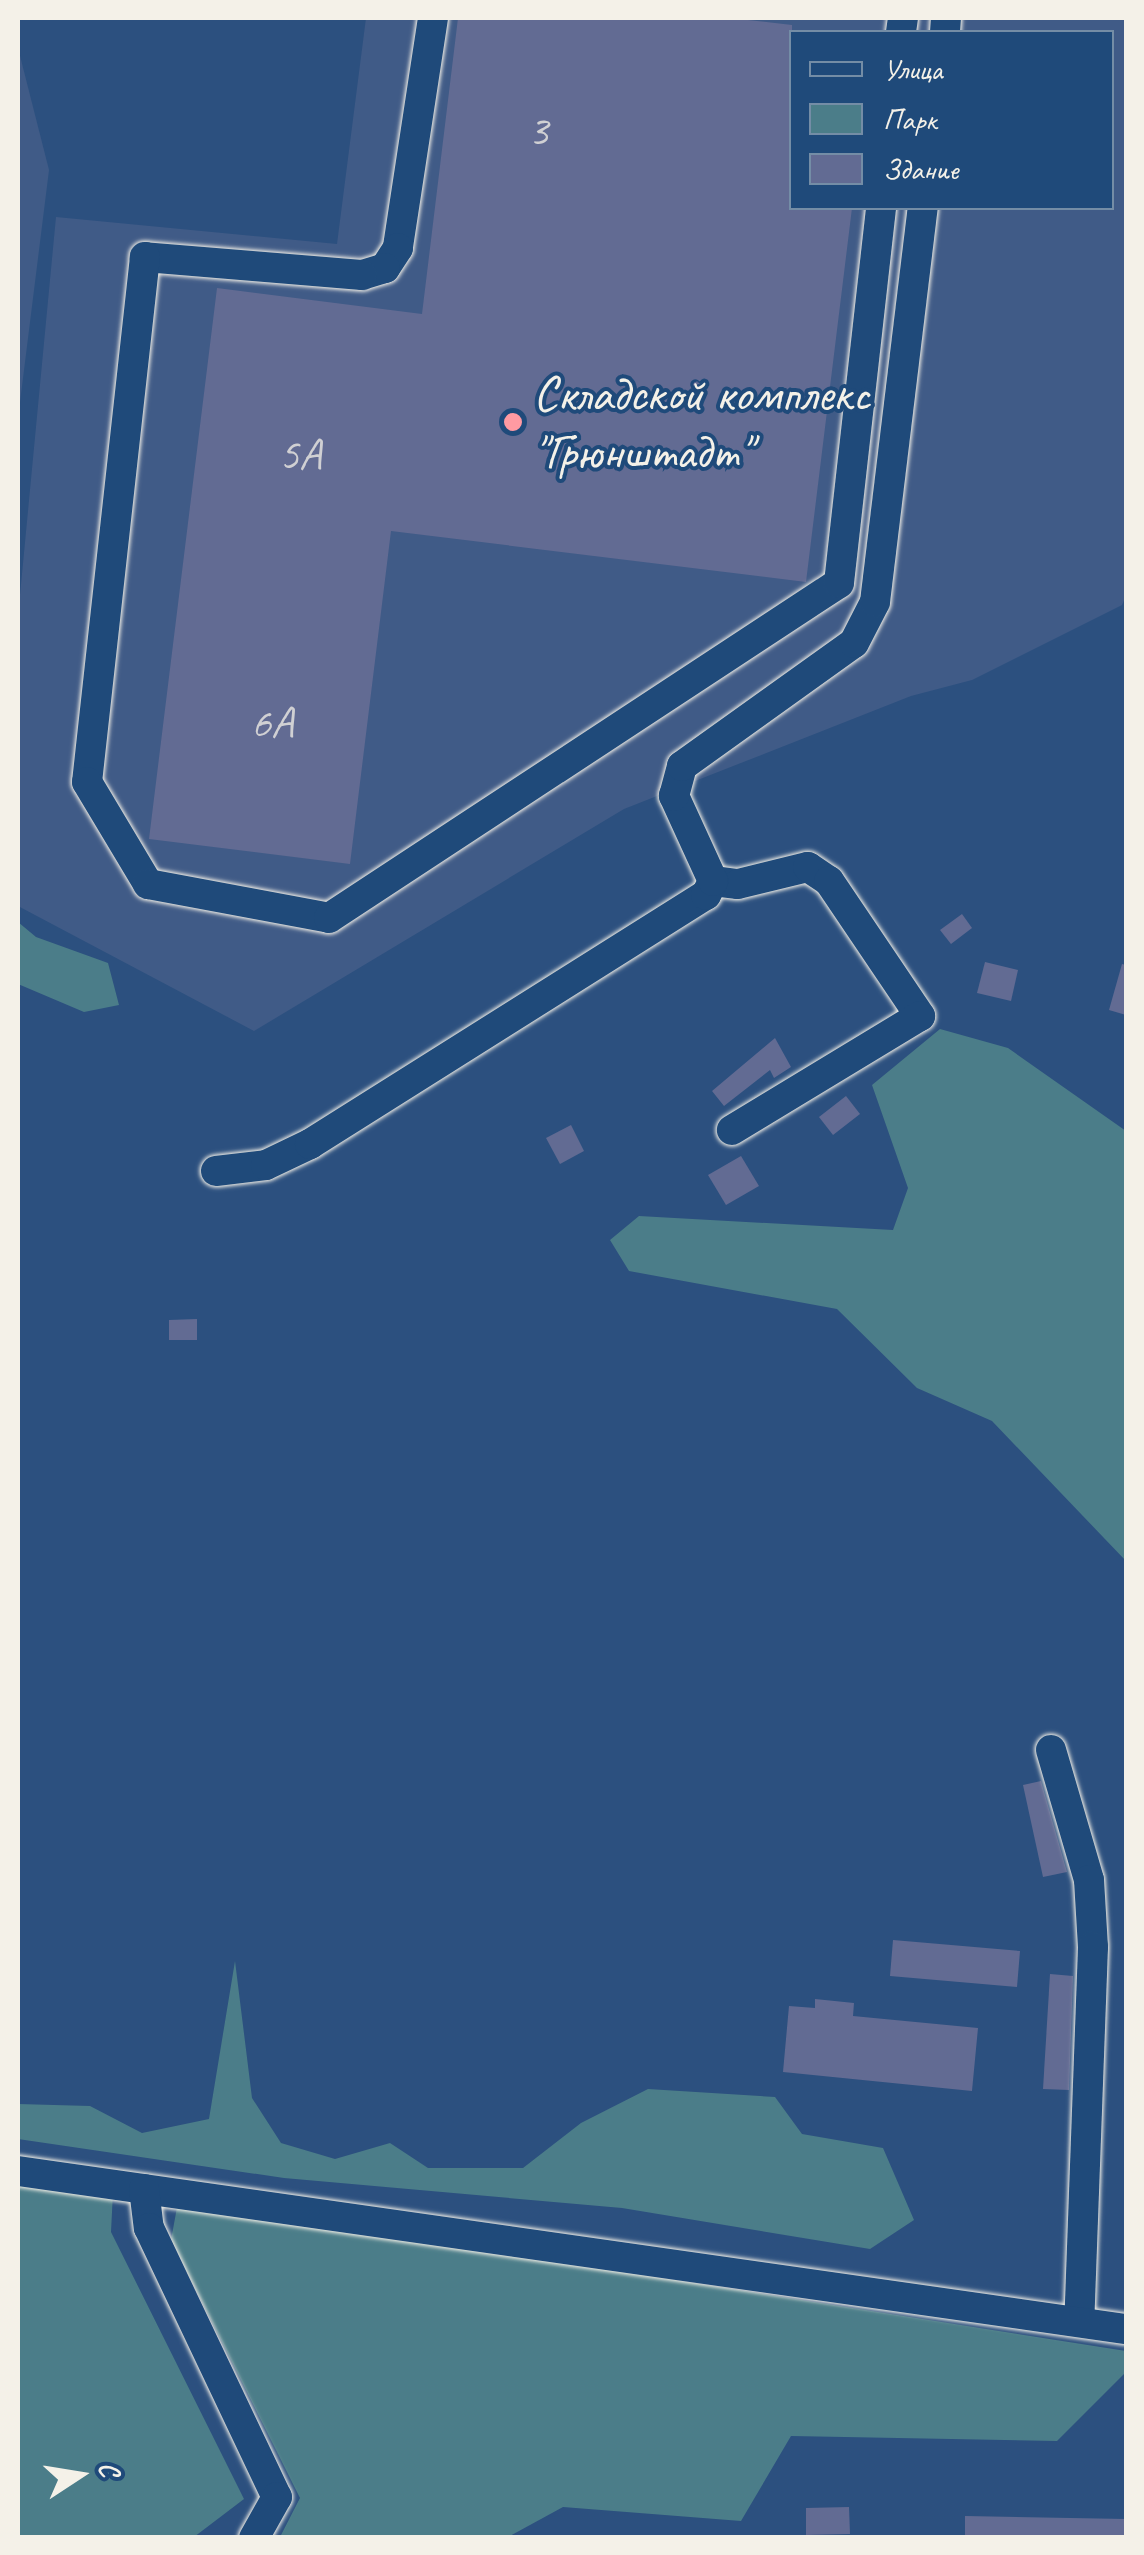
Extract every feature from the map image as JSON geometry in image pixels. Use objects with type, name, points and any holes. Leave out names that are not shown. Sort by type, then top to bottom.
[{"type":"street","points":[[433,18],[398,248],[385,268],[362,276],[146,257],[87,782],[148,884],[329,918],[839,583],[881,210]]},
{"type":"street","points":[[713,881],[674,796],[682,766],[854,644],[875,602],[923,210]]},
{"type":"street","points":[[713,881],[738,884],[808,867],[830,881],[920,1016],[732,1130]]},
{"type":"street","points":[[216,1172],[266,1165],[310,1144],[706,894],[713,881]]},
{"type":"street","points":[[1051,1750],[1088,1880],[1093,1947],[1079,2321]]},
{"type":"street","points":[[18,2171],[1126,2329]]},
{"type":"street","points":[[144,2189],[149,2228],[278,2497],[254,2538]]},
{"type":"shaded area","points":[[366,18],[1126,18],[1126,596],[1122,605],[972,680],[911,696],[624,809],[254,1031],[18,906],[18,616],[56,217],[337,244]]},
{"type":"shaded area","points":[[18,48],[49,170],[18,418]]},
{"type":"green space","points":[[18,922],[36,937],[108,963],[119,1005],[84,1012],[18,984]]},
{"type":"green space","points":[[940,1029],[1008,1048],[1126,1131],[1126,1561],[992,1421],[917,1388],[837,1309],[629,1271],[610,1240],[639,1216],[893,1230],[908,1188],[872,1085]]},
{"type":"green space","points":[[235,1961],[252,2098],[281,2143],[335,2159],[390,2143],[428,2168],[523,2168],[581,2123],[648,2089],[775,2097],[802,2134],[883,2148],[914,2220],[870,2249],[622,2208],[284,2178],[18,2139],[18,2104],[90,2106],[142,2133],[209,2119]]},
{"type":"green space","points":[[18,2178],[113,2192],[111,2232],[244,2499],[194,2537],[18,2538]]},
{"type":"green space","points":[[178,2202],[1126,2351],[1126,2372],[1057,2441],[791,2436],[741,2521],[563,2507],[508,2537],[280,2537],[300,2498],[171,2240]]},
{"type":"building","name":"Складской комплекс \"Грюнштадт\"","points":[[458,18],[730,18],[792,25],[789,210],[852,210],[806,582],[391,531],[350,864],[149,839],[217,288],[422,314]]},
{"type":"building","points":[[962,914],[972,928],[951,944],[940,930]]},
{"type":"building","points":[[985,962],[1018,970],[1011,1001],[977,993]]},
{"type":"building","points":[[1122,964],[1126,965],[1126,1015],[1109,1010]]},
{"type":"building","points":[[775,1038],[791,1067],[774,1078],[770,1070],[724,1106],[712,1091]]},
{"type":"building","points":[[846,1096],[860,1114],[833,1135],[819,1117]]},
{"type":"building","points":[[571,1125],[584,1151],[560,1164],[546,1138]]},
{"type":"building","points":[[741,1156],[759,1186],[726,1205],[708,1175]]},
{"type":"building","points":[[197,1319],[197,1340],[169,1340],[169,1320]]},
{"type":"building","points":[[1041,1781],[1067,1872],[1043,1877],[1023,1785]]},
{"type":"building","points":[[893,1940],[1020,1951],[1017,1987],[890,1976]]},
{"type":"building","points":[[1050,1974],[1073,1976],[1069,2090],[1043,2089]]},
{"type":"building","points":[[815,1999],[854,2003],[853,2016],[978,2028],[972,2091],[783,2072],[789,2006],[815,2008]]},
{"type":"building","points":[[849,2507],[850,2534],[806,2535],[806,2508]]},
{"type":"building","points":[[965,2516],[1126,2519],[1126,2538],[965,2538]]},
{"type":"place","name":"Складской комплекс \"Грюнштадт\"","points":[[513,422]]}]
